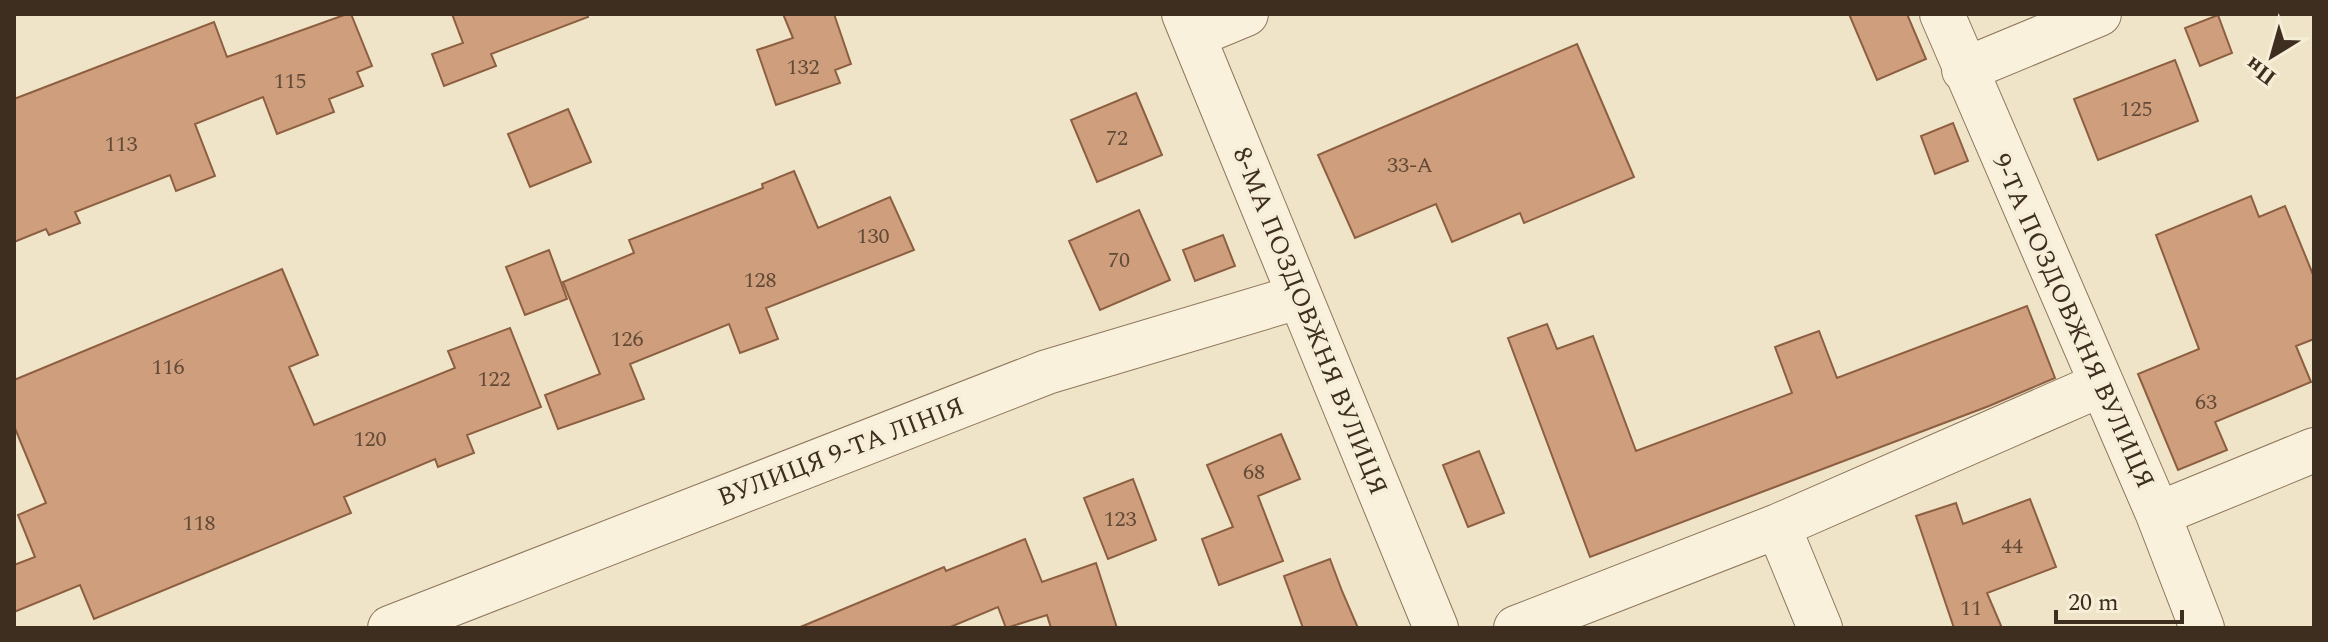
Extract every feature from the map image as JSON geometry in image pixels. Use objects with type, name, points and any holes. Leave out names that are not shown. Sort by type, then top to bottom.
[{"type":"street","points":[[1189,25],[1246,14]]},
{"type":"street","name":"9-ТА ПОЗДОВЖНЯ ВУЛИЦЯ","points":[[1942,14],[2158,514],[2202,628]]},
{"type":"street","points":[[1964,70],[2099,14]]},
{"type":"street","name":"8-МА ПОЗДОВЖНЯ ВУЛИЦЯ","points":[[1189,25],[1436,628]]},
{"type":"street","name":"ВУЛИЦЯ 9-ТА ЛІНІЯ","points":[[390,628],[1047,372],[1298,297]]},
{"type":"street","points":[[1516,628],[1778,526],[2100,385]]},
{"type":"street","points":[[2158,514],[2314,450]]},
{"type":"street","points":[[1778,526],[1820,628]]},
{"type":"building","points":[[351,14],[372,66],[357,72],[363,86],[329,99],[334,112],[277,134],[263,97],[195,124],[215,176],[176,191],[170,175],[75,212],[80,223],[49,235],[46,229],[14,242],[14,99],[214,22],[227,57]]},
{"type":"building","points":[[452,14],[587,14],[588,17],[491,54],[496,66],[444,86],[432,54],[463,43]]},
{"type":"building","points":[[783,14],[834,14],[851,64],[835,70],[840,83],[776,105],[757,50],[793,38]]},
{"type":"building","points":[[1849,14],[1907,14],[1926,59],[1877,80]]},
{"type":"building","points":[[2218,15],[2232,53],[2200,66],[2185,28]]},
{"type":"building","points":[[1577,44],[1634,177],[1524,223],[1520,213],[1452,242],[1436,204],[1355,238],[1318,155]]},
{"type":"building","points":[[2175,60],[2198,121],[2098,160],[2074,99]]},
{"type":"building","points":[[1136,93],[1162,155],[1097,182],[1071,120]]},
{"type":"building","points":[[568,109],[591,162],[530,187],[508,134]]},
{"type":"building","points":[[1953,123],[1968,161],[1935,174],[1921,136]]},
{"type":"building","points":[[794,171],[818,228],[890,197],[914,250],[766,308],[778,339],[740,353],[729,324],[630,364],[644,399],[558,429],[545,395],[600,374],[563,282],[634,253],[629,240],[763,188],[762,184]]},
{"type":"building","points":[[2251,196],[2259,217],[2285,206],[2314,277],[2314,339],[2296,346],[2311,382],[2215,422],[2227,450],[2178,470],[2138,374],[2199,349],[2156,235]]},
{"type":"building","points":[[1139,210],[1170,280],[1100,310],[1069,241]]},
{"type":"building","points":[[1223,235],[1235,266],[1195,281],[1183,250]]},
{"type":"building","points":[[549,250],[567,299],[525,315],[506,267]]},
{"type":"building","points":[[282,269],[318,355],[289,367],[314,425],[455,368],[448,351],[510,328],[541,407],[467,435],[474,453],[438,467],[435,459],[344,497],[351,513],[94,619],[80,585],[14,612],[14,565],[35,557],[18,515],[46,503],[14,426],[14,380]]},
{"type":"building","points":[[2027,306],[2055,378],[1989,406],[1590,557],[1508,338],[1547,324],[1557,349],[1593,336],[1636,451],[1792,393],[1775,347],[1819,331],[1837,378]]},
{"type":"building","points":[[1281,434],[1300,479],[1258,496],[1283,561],[1219,585],[1202,539],[1233,527],[1207,465]]},
{"type":"building","points":[[1479,451],[1504,513],[1468,527],[1443,465]]},
{"type":"building","points":[[1133,479],[1156,540],[1108,559],[1084,498]]},
{"type":"building","points":[[2030,499],[2056,567],[1987,593],[2002,628],[1954,628],[1916,516],[1956,503],[1963,524]]},
{"type":"building","points":[[1025,539],[1042,582],[1096,563],[1117,628],[1051,628],[1047,615],[1006,628],[998,607],[948,628],[798,628],[944,567],[946,571]]},
{"type":"building","points":[[1330,559],[1358,628],[1303,628],[1284,576]]}]
